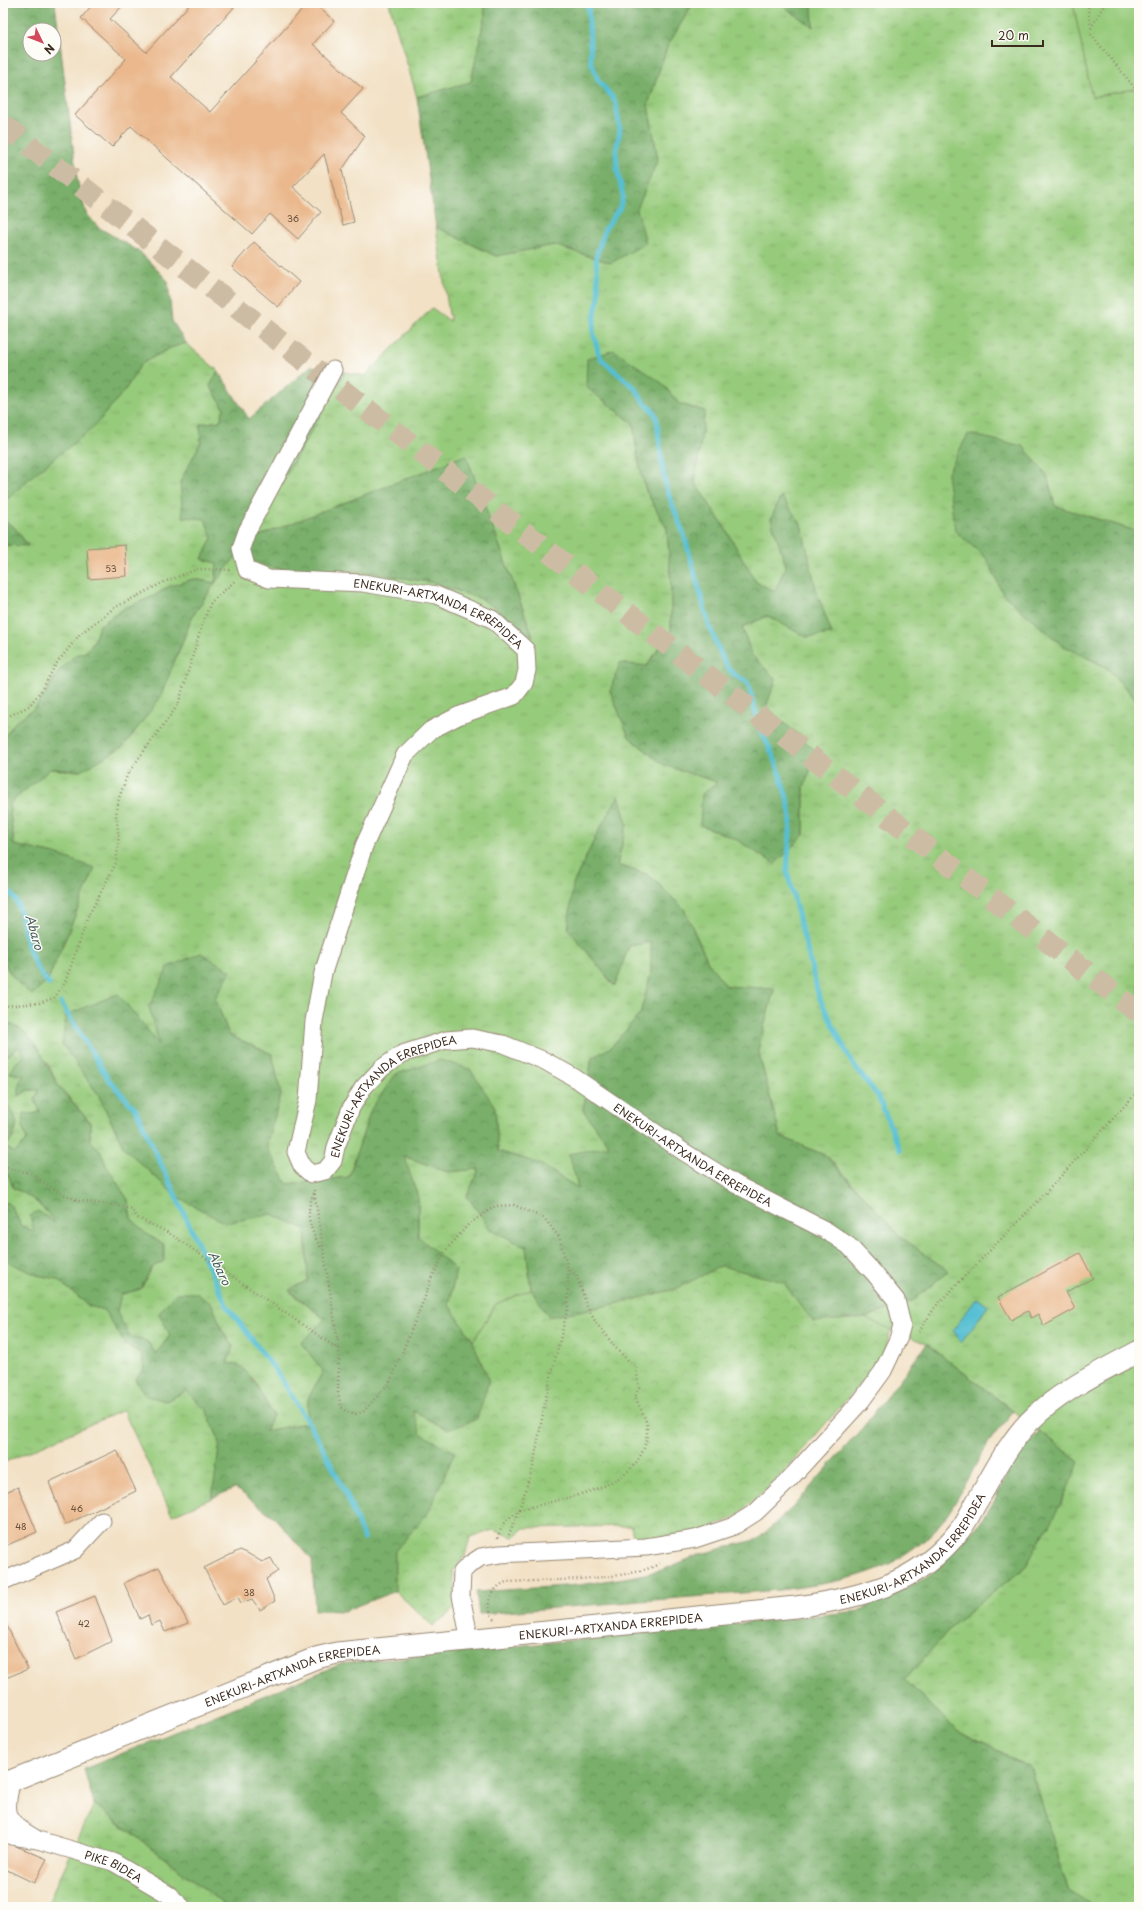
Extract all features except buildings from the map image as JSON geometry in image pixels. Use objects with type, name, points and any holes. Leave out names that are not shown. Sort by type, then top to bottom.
[{"type":"street","points":[[247,570],[241,548],[247,531],[333,370]]},
{"type":"street","name":"ENEKURI-ARTXANDA ERREPIDEA","points":[[247,570],[269,579],[363,583],[436,595],[492,619],[526,650],[528,670],[524,683],[514,696],[458,716],[431,730],[405,755],[364,846],[323,973],[314,1020],[308,1100],[296,1152],[302,1166],[311,1174],[325,1171],[333,1161],[336,1147],[351,1108],[363,1088],[382,1068],[402,1054],[446,1040],[472,1038],[503,1044],[545,1061],[575,1078],[684,1152],[737,1185],[827,1231],[849,1246],[896,1300],[902,1326],[898,1339],[883,1371],[861,1401],[785,1484],[756,1512],[734,1526],[695,1539],[646,1547],[502,1549],[481,1557],[468,1565],[462,1572],[461,1596],[467,1626]]},
{"type":"street","name":"ENEKURI-ARTXANDA ERREPIDEA","points":[[8,1782],[316,1658],[337,1653],[796,1607],[836,1602],[875,1591],[920,1569],[941,1552],[959,1531],[1014,1440],[1030,1421],[1048,1405],[1083,1382],[1139,1351]]},
{"type":"street","points":[[3,1581],[75,1550],[102,1521]]},
{"type":"street","name":"PIKE BIDEA","points":[[8,1782],[6,1806],[8,1816],[17,1828],[38,1840]]},
{"type":"street","name":"PIKE BIDEA","points":[[3,1831],[12,1836],[38,1840],[114,1862],[169,1895],[182,1907]]},
{"type":"path","points":[[1089,3],[1088,10],[1091,28]]},
{"type":"path","points":[[1105,3],[1088,32],[1139,93]]},
{"type":"path","points":[[3,719],[29,706],[42,690],[56,664],[80,634],[114,608],[164,582],[198,569],[247,570]]},
{"type":"path","points":[[3,1006],[39,1003],[54,998],[65,983],[88,917],[116,863],[119,839],[116,814],[119,798],[128,773],[178,705],[202,625],[211,602],[247,570]]},
{"type":"path","points":[[915,1338],[935,1308],[1041,1198],[1139,1090]]},
{"type":"path","points":[[3,1167],[30,1173],[59,1192],[79,1201],[120,1206],[131,1209],[138,1218],[169,1233],[338,1349]]},
{"type":"path","points":[[311,1174],[338,1349],[338,1393],[341,1406],[347,1412],[355,1414],[363,1412],[390,1382],[431,1279],[446,1250],[468,1225],[495,1206],[514,1205],[544,1218],[559,1237],[568,1269],[568,1307],[546,1397],[533,1467],[519,1510],[502,1549]]},
{"type":"path","points":[[314,1193],[309,1204],[309,1219],[311,1231],[322,1250]]},
{"type":"path","points":[[502,1549],[498,1537],[500,1532],[506,1523],[519,1510],[593,1491],[620,1478],[634,1466],[644,1448],[647,1426],[634,1397],[639,1388],[636,1367],[620,1353],[596,1322],[587,1306],[576,1274],[568,1269]]},
{"type":"path","points":[[497,1622],[490,1614],[488,1605],[492,1593],[498,1585],[506,1582],[614,1576],[651,1569],[663,1560]]},
{"type":"path","points":[[3,1904],[8,1907]]},
{"type":"green space","points":[[3,3],[55,3],[57,22],[22,22],[22,62],[62,62],[62,59],[77,179],[86,213],[98,227],[140,252],[168,281],[172,321],[186,343],[170,348],[141,364],[125,390],[93,428],[32,476],[3,503]]},
{"type":"green space","points":[[389,3],[483,3],[485,14],[471,82],[417,97]]},
{"type":"green space","points":[[483,3],[693,3],[667,47],[648,105],[658,159],[637,209],[646,243],[611,263],[554,245],[496,256],[436,227],[417,97],[471,82],[485,14]]},
{"type":"green space","points":[[693,3],[779,3],[813,27],[812,3],[1073,3],[1092,97],[1139,88],[1139,529],[1136,531],[1055,506],[1047,475],[955,531],[988,559],[1003,594],[1062,645],[1108,668],[1139,703],[1139,1907],[1094,1907],[1068,1890],[1031,1767],[957,1731],[905,1680],[952,1626],[1026,1566],[1079,1462],[927,1344],[864,1318],[914,1300],[948,1271],[901,1237],[827,1156],[780,1136],[758,1050],[774,989],[726,986],[708,962],[684,909],[649,875],[617,865],[627,824],[619,796],[599,830],[573,884],[593,959],[614,986],[629,946],[652,942],[651,974],[640,1014],[611,1048],[592,1058],[583,1110],[609,1146],[578,1189],[538,1163],[498,1151],[495,1107],[371,1109],[349,1177],[287,1184],[266,1146],[281,1095],[272,1054],[229,1035],[215,998],[160,1045],[62,1044],[98,1094],[124,1148],[225,1223],[272,1214],[305,1229],[308,1280],[289,1291],[325,1319],[323,1371],[308,1399],[307,1423],[265,1431],[273,1415],[264,1401],[254,1379],[227,1364],[233,1346],[222,1330],[212,1304],[170,1335],[156,1354],[147,1341],[132,1338],[120,1318],[118,1312],[119,1301],[122,1294],[141,1289],[164,1244],[146,1234],[131,1218],[128,1200],[105,1165],[100,1150],[90,1140],[90,1122],[58,1085],[48,1064],[7,1023],[6,1037],[3,1037],[3,960],[9,972],[22,987],[62,948],[79,905],[55,854],[14,845],[9,804],[50,769],[81,771],[178,655],[192,617],[215,583],[193,579],[168,587],[152,597],[125,608],[99,626],[94,641],[86,652],[75,655],[59,671],[36,707],[15,722],[3,739],[3,545],[28,545],[14,527],[3,520],[3,503],[125,390],[141,364],[170,348],[186,343],[218,371],[210,386],[224,408],[220,421],[200,424],[201,442],[180,482],[205,519],[212,538],[202,559],[217,563],[215,582],[248,540],[345,372],[365,376],[432,308],[450,321],[436,227],[496,256],[554,245],[611,263],[658,159],[648,105],[667,47]],"holes":[[[662,383],[679,404],[704,411],[695,483],[725,528],[756,582],[775,591],[786,566],[771,519],[781,496],[801,524],[817,593],[832,634],[806,637],[768,616],[742,627],[751,654],[776,679],[766,707],[817,752],[804,787],[804,835],[775,864],[734,838],[701,825],[717,782],[664,765],[629,737],[610,691],[647,666],[671,630],[671,584],[667,529],[646,491],[638,460],[633,423]],[[466,456],[533,636],[482,599],[430,582],[358,571],[294,571],[249,540]]]},
{"type":"green space","points":[[779,3],[812,3],[813,27]]},
{"type":"green space","points":[[1073,3],[1139,3],[1139,88],[1092,97]]},
{"type":"green space","points":[[614,350],[662,383],[679,404],[705,411],[695,483],[725,528],[756,582],[775,591],[786,566],[771,519],[781,496],[801,524],[817,593],[832,634],[806,637],[768,616],[742,627],[751,654],[776,679],[766,707],[817,752],[804,787],[804,835],[775,864],[734,838],[700,825],[702,794],[717,782],[664,765],[629,737],[610,691],[620,663],[647,666],[671,630],[671,584],[667,529],[646,491],[638,460],[633,423],[586,387],[587,359]]},
{"type":"green space","points":[[311,366],[345,372],[249,540],[466,455],[533,637],[482,599],[430,582],[358,571],[294,571],[270,567],[253,561],[248,541],[215,583],[217,563],[202,559],[212,538],[205,519],[183,517],[180,482],[201,442],[200,424],[220,421],[224,408],[210,386],[218,371],[249,419]]},
{"type":"green space","points":[[968,434],[1023,446],[1047,475],[1055,506],[1136,531],[1139,529],[1139,703],[1107,668],[1062,645],[1003,594],[987,559],[955,531],[947,474]]},
{"type":"green space","points":[[3,520],[14,527],[28,546],[3,545]]},
{"type":"green space","points":[[193,579],[215,583],[192,617],[160,698],[124,746],[81,771],[50,769],[9,804],[14,845],[55,854],[95,868],[48,980],[32,995],[15,979],[3,960],[3,739],[15,722],[36,707],[59,671],[75,655],[86,652],[94,641],[99,626],[125,608],[152,597],[168,587]]},
{"type":"green space","points":[[619,795],[627,824],[617,865],[649,875],[684,909],[708,962],[726,986],[774,989],[758,1050],[780,1136],[826,1156],[901,1237],[948,1271],[914,1300],[864,1318],[813,1322],[783,1282],[721,1266],[676,1289],[625,1302],[549,1317],[531,1289],[526,1247],[490,1229],[467,1196],[479,1169],[448,1172],[404,1156],[418,1197],[418,1236],[456,1270],[449,1305],[473,1341],[489,1381],[477,1419],[448,1430],[414,1411],[421,1434],[455,1452],[428,1513],[395,1551],[395,1591],[344,1611],[315,1610],[312,1560],[273,1516],[235,1488],[212,1498],[220,1443],[207,1411],[186,1391],[166,1401],[146,1396],[135,1380],[144,1368],[141,1353],[125,1344],[104,1310],[89,1306],[57,1279],[37,1275],[10,1263],[3,1256],[3,1203],[9,1203],[21,1225],[34,1232],[30,1216],[38,1211],[55,1223],[37,1202],[13,1188],[9,1176],[3,1175],[3,1101],[13,1112],[16,1123],[14,1134],[5,1147],[15,1153],[27,1140],[22,1126],[24,1113],[32,1114],[40,1112],[35,1099],[39,1090],[28,1090],[19,1096],[19,1083],[24,1075],[10,1073],[16,1063],[24,1056],[19,1047],[9,1055],[3,1054],[3,1037],[6,1037],[6,1023],[16,1026],[32,1039],[58,1085],[90,1123],[90,1140],[100,1150],[106,1165],[128,1200],[131,1218],[146,1234],[164,1244],[164,1261],[151,1268],[141,1289],[122,1294],[119,1301],[118,1312],[122,1322],[132,1338],[147,1341],[156,1354],[170,1335],[159,1313],[176,1293],[196,1293],[212,1304],[222,1330],[233,1346],[227,1363],[236,1364],[242,1367],[257,1386],[273,1415],[265,1431],[307,1423],[308,1399],[323,1371],[301,1343],[325,1319],[289,1290],[308,1280],[305,1229],[272,1214],[225,1223],[176,1196],[124,1148],[98,1094],[62,1044],[66,1015],[118,994],[159,1044],[149,1007],[168,967],[201,953],[231,971],[215,998],[229,1035],[272,1054],[281,1095],[266,1146],[287,1184],[349,1177],[371,1109],[396,1074],[440,1060],[470,1069],[495,1107],[498,1151],[538,1163],[578,1188],[569,1154],[609,1146],[583,1110],[592,1058],[611,1047],[640,1014],[651,974],[651,942],[629,946],[615,986],[568,929],[573,884],[599,830]]},
{"type":"green space","points":[[19,1046],[24,1056],[16,1063],[10,1073],[24,1075],[19,1096],[28,1090],[39,1090],[35,1099],[40,1112],[31,1114],[22,1126],[27,1140],[15,1153],[5,1147],[14,1137],[13,1110],[3,1101],[3,1054],[9,1055]]},
{"type":"green space","points":[[403,1156],[448,1172],[479,1168],[490,1229],[526,1247],[531,1289],[496,1304],[473,1341],[449,1305],[456,1270],[418,1237],[418,1197]]},
{"type":"green space","points":[[3,1175],[9,1176],[13,1188],[27,1195],[37,1203],[56,1224],[35,1232],[21,1225],[10,1204],[3,1203]]},
{"type":"green space","points":[[1139,1221],[1139,1251],[1132,1239],[1137,1222]]},
{"type":"green space","points":[[3,1256],[10,1263],[37,1275],[57,1279],[89,1306],[104,1310],[125,1344],[141,1353],[144,1368],[166,1401],[186,1391],[207,1411],[220,1443],[212,1498],[172,1515],[123,1410],[3,1463]]},
{"type":"green space","points":[[721,1266],[783,1282],[813,1322],[864,1318],[891,1329],[883,1357],[783,1473],[734,1518],[705,1530],[634,1541],[631,1526],[524,1528],[513,1537],[493,1530],[470,1537],[465,1556],[453,1571],[457,1607],[433,1626],[395,1591],[395,1551],[428,1513],[455,1452],[421,1434],[413,1411],[448,1430],[477,1419],[489,1381],[473,1341],[496,1304],[531,1289],[549,1317],[625,1302],[676,1289]]},
{"type":"green space","points":[[927,1344],[1013,1411],[989,1442],[944,1519],[927,1538],[890,1564],[848,1579],[779,1590],[479,1614],[476,1592],[579,1585],[631,1577],[662,1570],[701,1554],[758,1539],[793,1507],[864,1426]]},
{"type":"green space","points":[[1039,1431],[1079,1462],[1063,1500],[1026,1566],[952,1626],[905,1680],[957,1731],[1031,1767],[1068,1890],[1094,1907],[228,1907],[94,1804],[84,1769],[341,1664],[859,1611],[928,1577],[981,1522],[996,1498],[1011,1466],[1023,1449]]},
{"type":"green space","points":[[94,1804],[228,1907],[46,1907]]},
{"type":"water","points":[[977,1298],[988,1306],[961,1342],[953,1330]]},
{"type":"waterway","points":[[588,3],[591,61],[598,80],[616,104],[620,130],[616,151],[617,167],[623,196],[620,207],[605,229],[596,257],[599,298],[596,307],[593,331],[598,351],[601,359],[636,389],[643,401],[654,412],[657,420],[666,487],[685,538],[709,625],[728,668],[736,676],[746,681],[749,686],[759,726],[776,762],[788,801],[791,819],[787,871],[819,997],[852,1063],[878,1096],[900,1150]]},
{"type":"waterway","name":"Abaro","points":[[3,887],[10,892],[18,905],[28,946],[36,966],[49,984]]},
{"type":"waterway","name":"Abaro","points":[[61,1003],[109,1080],[136,1110],[227,1306],[279,1375],[320,1442],[348,1498],[364,1539]]},
{"type":"tunnel","points":[[3,125],[1139,1013]]}]
